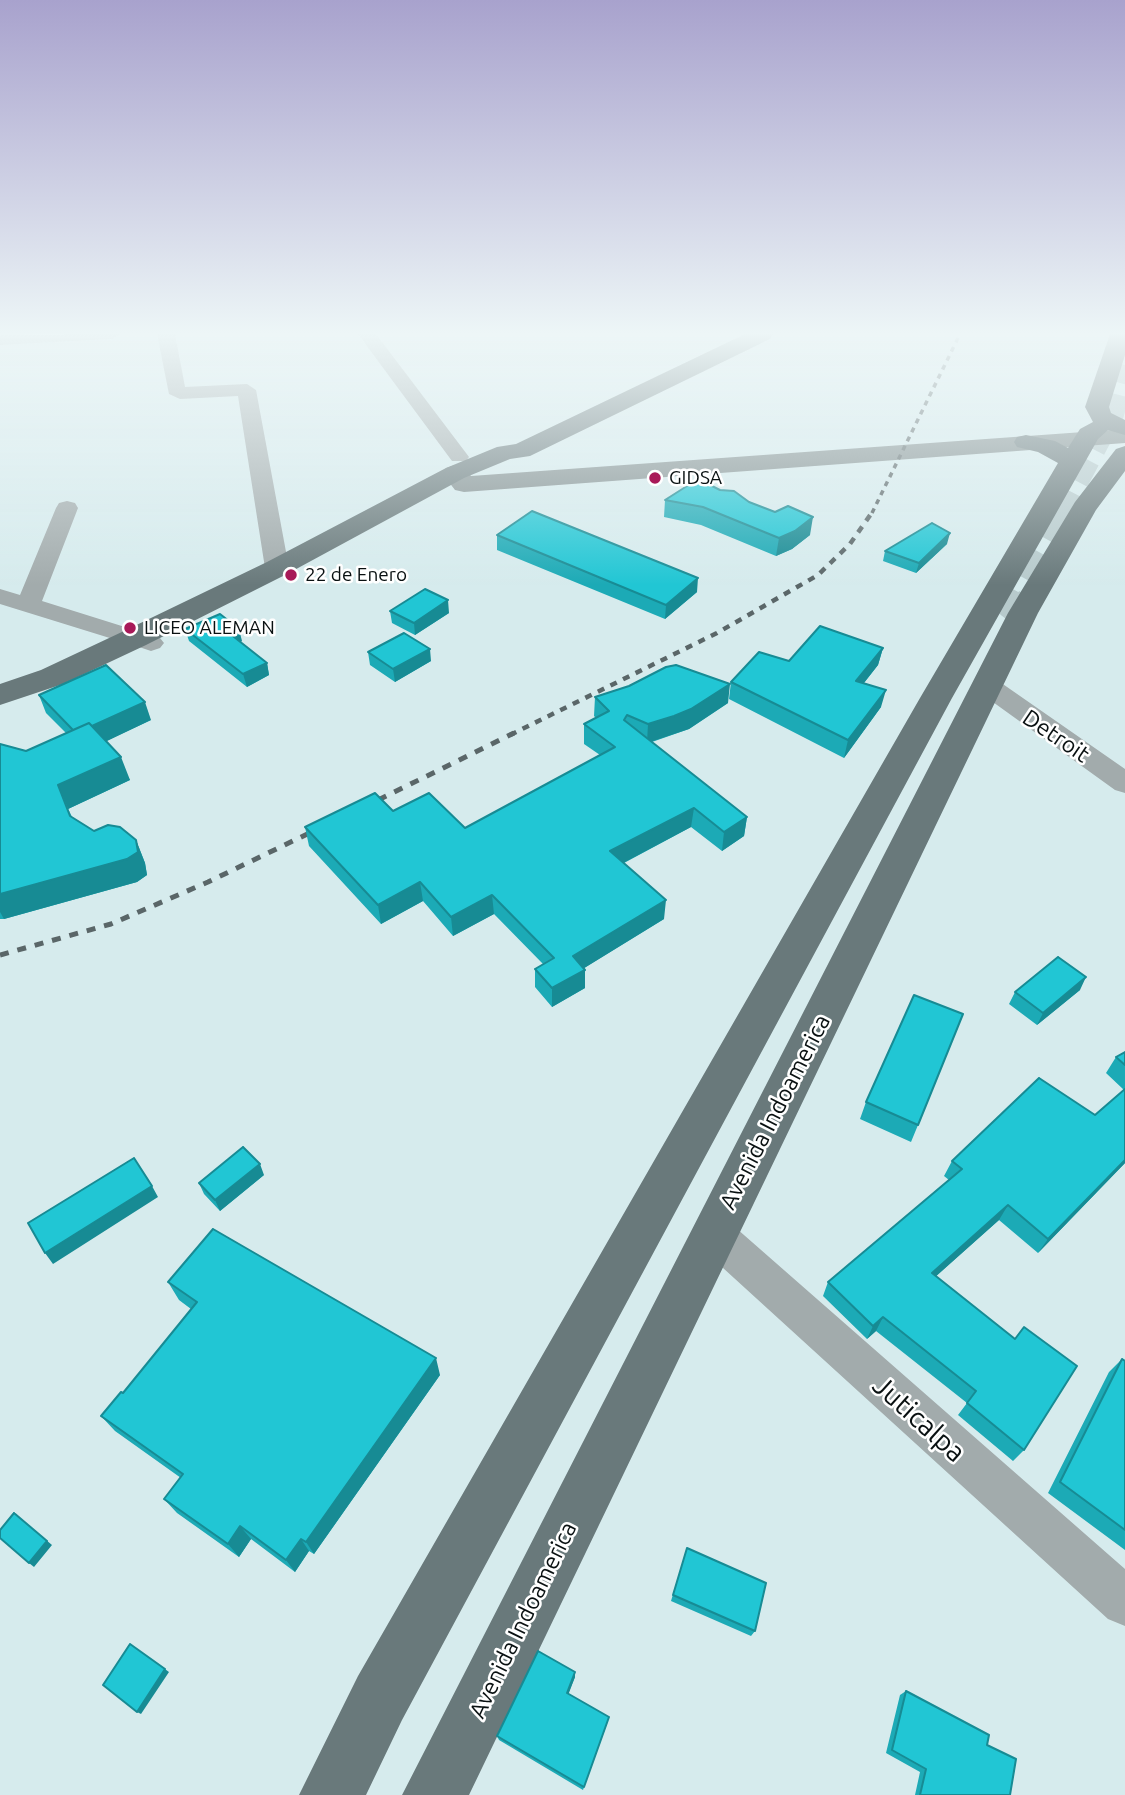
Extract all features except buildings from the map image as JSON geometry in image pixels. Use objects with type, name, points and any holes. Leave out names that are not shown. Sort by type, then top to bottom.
[{"type":"main road","points":[[0,711],[34,700],[121,660],[143,640],[276,568],[468,470],[520,457],[521,451],[589,418]]},
{"type":"main road","points":[[1060,431],[1111,433]]},
{"type":"main road","points":[[1026,442],[1046,446],[1111,433]]},
{"type":"main road","points":[[1108,476],[1104,457],[1111,433]]},
{"type":"main road","points":[[332,1795],[380,1698],[936,698],[1111,433]]},
{"type":"main road","name":"Avenida Indoamerica","points":[[435,1795],[1023,613],[1084,508],[1108,476],[1111,433]]},
{"type":"main road","points":[[0,695],[143,640],[290,575],[468,470]]},
{"type":"street","points":[[252,418],[276,568]]},
{"type":"street","points":[[429,418],[468,470]]},
{"type":"street","points":[[468,470],[1060,431]]},
{"type":"street","points":[[468,470],[1026,442]]},
{"type":"street","points":[[28,605],[67,508]]},
{"type":"street","points":[[0,596],[143,640]]},
{"type":"street","name":"Detroit","points":[[988,686],[1125,783]]},
{"type":"street","name":"Juticalpa","points":[[714,1234],[1125,1602]]},
{"type":"tunnel","points":[[1060,513],[1110,418]]},
{"type":"tunnel","points":[[1023,613],[1010,603],[1061,511]]},
{"type":"railway","points":[[873,511],[919,418]]},
{"type":"railway","points":[[510,735],[717,633],[818,575],[850,544],[873,511]]},
{"type":"railway","points":[[362,808],[514,733]]},
{"type":"railway","points":[[0,955],[111,924],[208,882],[324,826]]},
{"type":"place","name":"GIDSA","points":[[655,478]]},
{"type":"place","name":"22 de Enero","points":[[291,575]]},
{"type":"place","name":"LICEO ALEMAN","points":[[130,628]]}]
